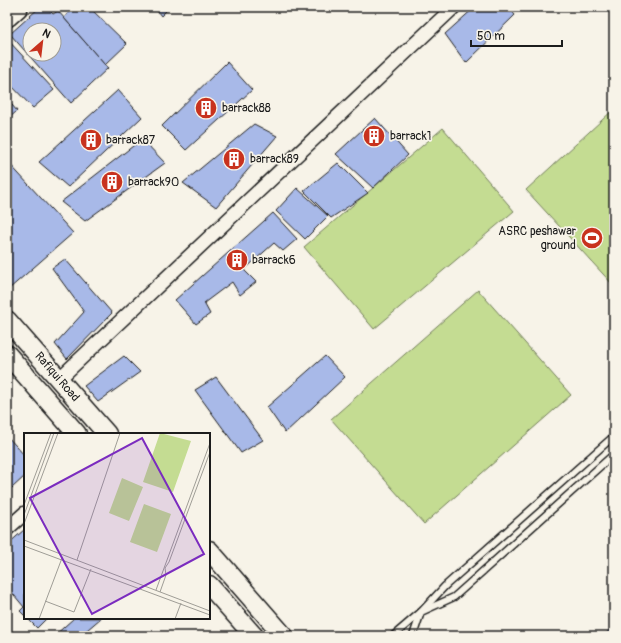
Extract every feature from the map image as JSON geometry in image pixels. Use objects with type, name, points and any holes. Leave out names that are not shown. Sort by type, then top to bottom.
[{"type":"main road","points":[[7,16],[17,7]]},
{"type":"street","points":[[59,379],[454,7]]},
{"type":"street","name":"Rafiqui Road","points":[[9,325],[106,433]]},
{"type":"street","name":"Rafiqui Road","points":[[7,354],[76,433]]},
{"type":"street","points":[[7,529],[24,514]]},
{"type":"street","points":[[210,551],[284,636]]},
{"type":"street","points":[[210,586],[254,636]]},
{"type":"lane","points":[[393,636],[421,612],[445,586],[614,436]]},
{"type":"lane","points":[[413,636],[421,612],[454,597],[614,454]]},
{"type":"green space","name":"ASRC peshawar ground","points":[[614,109],[614,286],[526,190]]},
{"type":"green space","points":[[443,128],[514,211],[374,329],[304,247]]},
{"type":"green space","points":[[478,290],[571,395],[424,524],[331,419]]},
{"type":"building","points":[[40,7],[46,7],[53,14],[58,11],[108,68],[71,103],[35,62],[62,62],[62,22],[23,22]]},
{"type":"building","points":[[73,7],[89,7],[127,44],[105,65],[64,18]]},
{"type":"building","points":[[154,7],[170,7],[161,16]]},
{"type":"building","points":[[475,7],[508,7],[515,15],[466,63],[445,34]]},
{"type":"building","points":[[22,23],[22,48],[10,34]]},
{"type":"building","points":[[7,39],[22,55],[22,62],[28,62],[54,90],[33,108],[7,81]]},
{"type":"building","name":"barrack88","points":[[227,62],[252,90],[186,150],[162,126]]},
{"type":"building","name":"barrack87","points":[[118,90],[142,117],[68,187],[39,162]]},
{"type":"building","points":[[7,99],[17,111],[7,120]]},
{"type":"building","name":"barrack1","points":[[375,118],[408,155],[373,188],[336,154]]},
{"type":"building","name":"barrack89","points":[[254,124],[277,136],[216,207],[183,183]]},
{"type":"building","name":"barrack90","points":[[142,139],[165,163],[85,221],[61,202]]},
{"type":"building","points":[[7,161],[73,233],[9,289],[7,287]]},
{"type":"building","points":[[338,163],[368,193],[331,218],[304,191]]},
{"type":"building","points":[[297,188],[328,216],[305,239],[276,211]]},
{"type":"building","name":"barrack6","points":[[273,213],[297,239],[283,251],[274,243],[244,270],[256,282],[240,295],[232,282],[204,303],[210,314],[196,324],[175,300]]},
{"type":"building","points":[[65,259],[112,313],[67,359],[55,344],[84,312],[52,268]]},
{"type":"building","points":[[124,356],[140,372],[98,402],[84,386]]},
{"type":"building","points":[[325,356],[345,377],[285,433],[267,407]]},
{"type":"building","points":[[216,377],[263,440],[241,453],[195,390]]},
{"type":"building","points":[[7,436],[24,455],[24,477],[12,488],[7,482]]},
{"type":"building","points":[[24,530],[24,607],[9,589],[7,590],[7,545]]},
{"type":"building","points":[[24,607],[24,615],[20,611]]},
{"type":"building","points":[[28,619],[46,619],[37,628]]},
{"type":"building","points":[[73,619],[100,619],[80,636],[54,636]]},
{"type":"building","points":[[614,626],[614,636],[603,636]]},
{"type":"place","name":"barrack88","points":[[206,108]]},
{"type":"place","name":"barrack1","points":[[374,136]]},
{"type":"place","name":"barrack87","points":[[91,140]]},
{"type":"place","name":"barrack89","points":[[234,159]]},
{"type":"place","name":"barrack90","points":[[112,182]]},
{"type":"place","name":"ASRC peshawar ground","points":[[592,238]]},
{"type":"place","name":"barrack6","points":[[237,260]]}]
